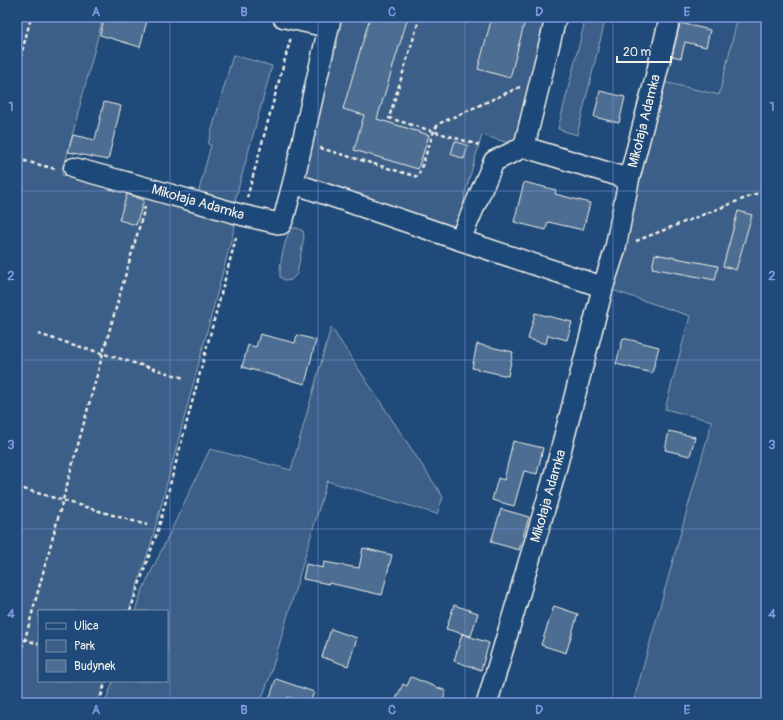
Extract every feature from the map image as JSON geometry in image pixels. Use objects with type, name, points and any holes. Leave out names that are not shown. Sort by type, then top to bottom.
[{"type":"street","points":[[460,240],[494,161],[524,147],[556,17]]},
{"type":"street","name":"Mikołaja Adamka","points":[[487,703],[552,484],[603,287],[615,250],[629,179],[670,17]]},
{"type":"street","name":"Mikołaja Adamka","points":[[74,168],[242,215],[280,224],[284,217],[293,183],[330,22],[289,19]]},
{"type":"street","name":"Mikołaja Adamka","points":[[524,147],[629,179]]},
{"type":"street","points":[[293,183],[603,287]]},
{"type":"path","points":[[17,71],[31,17]]},
{"type":"path","points":[[420,17],[389,118],[479,145]]},
{"type":"path","points":[[130,610],[158,530],[242,215],[289,19]]},
{"type":"path","points":[[316,146],[418,177],[434,131],[438,124],[527,84]]},
{"type":"path","points":[[17,159],[63,171],[74,168]]},
{"type":"path","points":[[17,661],[25,639],[103,353],[151,189]]},
{"type":"path","points":[[615,250],[766,190]]},
{"type":"path","points":[[38,334],[184,378]]},
{"type":"path","points":[[17,487],[147,525]]},
{"type":"path","points":[[17,637],[38,644]]},
{"type":"path","points":[[99,703],[106,682]]},
{"type":"shaded area","points":[[670,17],[738,17],[719,95],[655,80]]},
{"type":"green space","points":[[17,17],[103,17],[62,175],[149,194],[237,218],[152,540],[129,610],[38,610],[38,682],[105,682],[97,703],[17,703]]},
{"type":"green space","points":[[331,17],[556,17],[522,147],[482,135],[465,193],[460,240],[293,183]]},
{"type":"green space","points":[[586,17],[606,17],[577,135],[558,129]]},
{"type":"green space","points":[[738,17],[766,17],[766,703],[633,703],[712,421],[665,409],[690,316],[603,287],[655,80],[719,95]]},
{"type":"green space","points":[[233,55],[272,66],[234,204],[198,194],[211,145],[208,144]]},
{"type":"green space","points":[[291,228],[297,228],[303,231],[304,237],[297,274],[291,280],[286,281],[280,277],[280,266]]},
{"type":"green space","points":[[331,327],[443,497],[437,514],[327,481],[270,676],[260,703],[105,703],[113,682],[168,682],[168,610],[135,610],[141,593],[210,449],[291,470]]},
{"type":"building","points":[[122,17],[148,17],[140,47],[100,35],[104,19],[120,23]]},
{"type":"building","points":[[370,17],[408,17],[377,119],[429,135],[418,169],[354,150],[364,115],[343,109]]},
{"type":"building","points":[[492,17],[526,17],[510,78],[478,69]]},
{"type":"building","points":[[680,23],[710,30],[706,47],[685,42],[681,58],[672,56]]},
{"type":"building","points":[[600,91],[625,97],[619,123],[594,117]]},
{"type":"building","points":[[104,102],[121,106],[108,160],[68,152],[73,135],[95,140]]},
{"type":"building","points":[[455,141],[468,146],[464,159],[451,154]]},
{"type":"building","points":[[524,182],[556,190],[555,194],[590,203],[583,230],[548,222],[546,230],[514,222]]},
{"type":"building","points":[[127,194],[144,200],[136,225],[119,220]]},
{"type":"building","points":[[738,211],[752,215],[736,270],[723,266]]},
{"type":"building","points":[[655,254],[718,266],[715,280],[652,268]]},
{"type":"building","points":[[535,313],[572,322],[567,340],[548,335],[546,344],[528,339]]},
{"type":"building","points":[[260,334],[295,343],[297,335],[316,340],[305,384],[242,367],[248,345],[256,347]]},
{"type":"building","points":[[623,338],[659,347],[652,373],[616,364]]},
{"type":"building","points":[[477,344],[513,352],[508,376],[472,368]]},
{"type":"building","points":[[669,431],[695,437],[690,456],[665,450]]},
{"type":"building","points":[[513,441],[543,448],[537,474],[524,471],[514,506],[492,500],[498,478],[504,480]]},
{"type":"building","points":[[501,509],[529,517],[519,550],[491,542]]},
{"type":"building","points":[[363,548],[392,555],[382,595],[329,583],[303,579],[306,564],[323,568],[324,562],[359,568]]},
{"type":"building","points":[[454,605],[478,613],[471,636],[446,629]]},
{"type":"building","points":[[554,606],[578,614],[566,653],[541,645]]},
{"type":"building","points":[[331,629],[357,638],[348,666],[322,657]]},
{"type":"building","points":[[462,634],[489,643],[481,670],[454,661]]},
{"type":"building","points":[[411,677],[446,691],[442,703],[394,703],[403,684],[407,686]]},
{"type":"building","points":[[276,679],[314,692],[310,703],[305,703],[288,697],[286,703],[268,703]]}]
